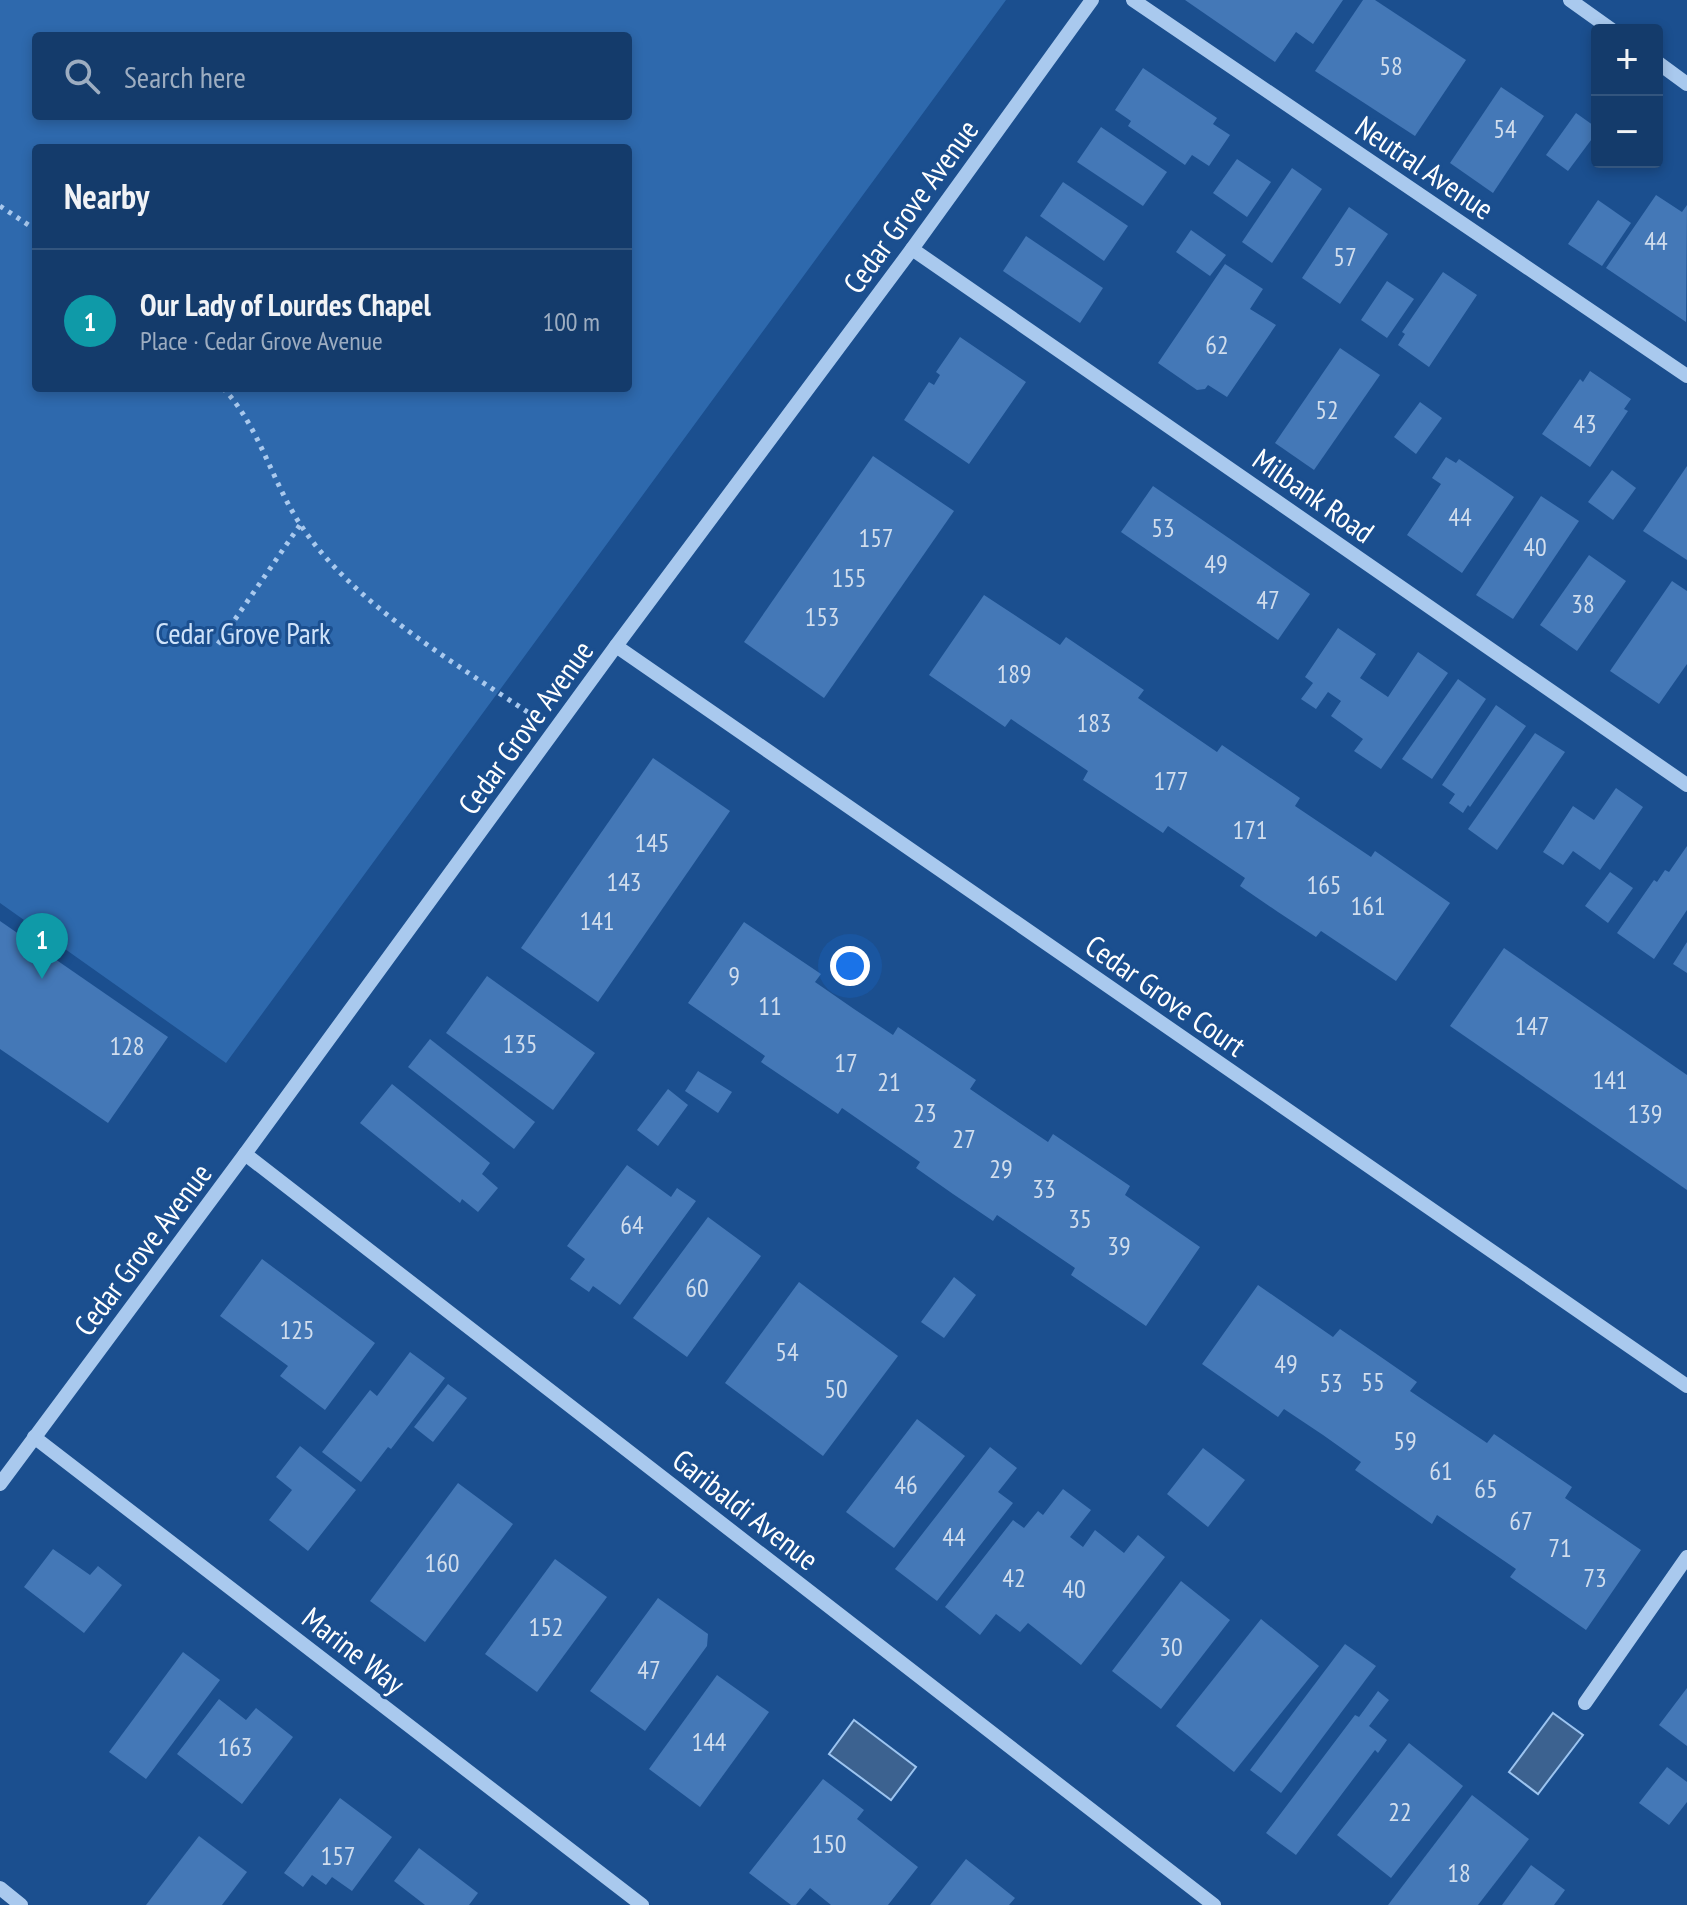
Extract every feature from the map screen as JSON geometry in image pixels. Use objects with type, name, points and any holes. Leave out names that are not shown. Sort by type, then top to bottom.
[{"type":"street","name":"Cedar Grove Avenue","points":[[0,1484],[912,249],[1092,0]]},
{"type":"street","name":"Neutral Avenue","points":[[1133,0],[1687,376]]},
{"type":"street","points":[[1570,0],[1604,24]]},
{"type":"street","points":[[1663,66],[1687,84]]},
{"type":"street","name":"Milbank Road","points":[[912,249],[1687,785]]},
{"type":"street","name":"Cedar Grove Court","points":[[616,646],[1687,1386]]},
{"type":"street","name":"Garibaldi Avenue","points":[[245,1154],[1214,1905]]},
{"type":"street","name":"Marine Way","points":[[34,1437],[642,1905]]},
{"type":"street","points":[[1585,1703],[1687,1557]]},
{"type":"street","points":[[0,1888],[21,1905]]},
{"type":"path","points":[[0,206],[32,227]]},
{"type":"path","points":[[226,392],[260,445],[300,525],[329,562],[425,643],[509,699]]},
{"type":"path","points":[[218,644],[300,525]]},
{"type":"green space","name":"Cedar Grove Park","points":[[0,0],[1006,0],[226,1063],[0,903]]},
{"type":"shaded area","points":[[1553,1713],[1583,1735],[1538,1794],[1509,1772]]},
{"type":"shaded area","points":[[854,1720],[916,1767],[891,1800],[829,1754]]},
{"type":"building","points":[[1185,0],[1343,0],[1313,44],[1296,32],[1275,62]]},
{"type":"building","points":[[1363,0],[1375,0],[1466,60],[1415,136],[1315,71]]},
{"type":"building","points":[[1143,68],[1217,118],[1213,124],[1230,135],[1209,166],[1192,155],[1185,165],[1128,126],[1131,121],[1115,110]]},
{"type":"building","points":[[1501,87],[1544,116],[1493,193],[1450,163]]},
{"type":"building","points":[[1576,113],[1591,124],[1591,140],[1568,171],[1546,155]]},
{"type":"building","points":[[1101,127],[1167,172],[1143,206],[1077,162]]},
{"type":"building","points":[[1237,159],[1271,182],[1247,217],[1213,193]]},
{"type":"building","points":[[1292,168],[1322,189],[1272,263],[1242,242]]},
{"type":"building","points":[[1063,182],[1128,226],[1104,261],[1040,216]]},
{"type":"building","points":[[1656,195],[1682,212],[1687,205],[1686,322],[1606,268]]},
{"type":"building","points":[[1598,200],[1631,223],[1602,266],[1568,244]]},
{"type":"building","points":[[1349,207],[1388,234],[1340,304],[1302,278]]},
{"type":"building","points":[[1191,230],[1226,255],[1210,276],[1176,252]]},
{"type":"building","points":[[1026,236],[1103,288],[1080,323],[1003,271]]},
{"type":"building","points":[[1225,264],[1263,289],[1250,309],[1276,325],[1227,397],[1208,385],[1205,389],[1197,390],[1158,363]]},
{"type":"building","points":[[1443,272],[1477,295],[1429,367],[1398,345],[1405,334],[1402,332]]},
{"type":"building","points":[[1387,281],[1414,299],[1387,338],[1361,320]]},
{"type":"building","points":[[960,337],[1026,382],[969,464],[904,420],[929,382],[934,385],[940,375],[936,372]]},
{"type":"building","points":[[1340,348],[1380,375],[1314,470],[1275,443]]},
{"type":"building","points":[[1590,371],[1631,399],[1624,409],[1628,411],[1590,467],[1542,434],[1580,379],[1583,382]]},
{"type":"building","points":[[1420,402],[1442,418],[1416,454],[1394,437]]},
{"type":"building","points":[[873,456],[954,511],[824,698],[744,642]]},
{"type":"building","points":[[1446,457],[1456,463],[1459,459],[1514,497],[1462,573],[1407,535],[1441,484],[1432,478]]},
{"type":"building","points":[[1687,466],[1687,560],[1643,531]]},
{"type":"building","points":[[1612,470],[1636,488],[1613,520],[1588,502]]},
{"type":"building","points":[[1153,486],[1310,594],[1278,640],[1121,532]]},
{"type":"building","points":[[1541,496],[1579,521],[1513,619],[1476,595]]},
{"type":"building","points":[[1589,555],[1626,581],[1577,651],[1540,625]]},
{"type":"building","points":[[1672,581],[1687,591],[1687,664],[1659,704],[1610,671]]},
{"type":"building","points":[[984,595],[1060,645],[1066,637],[1144,690],[1138,698],[1217,752],[1222,745],[1300,798],[1295,806],[1371,857],[1375,851],[1450,903],[1396,981],[1321,931],[1316,937],[1278,912],[1240,886],[1245,878],[1168,826],[1163,833],[1083,780],[1088,771],[1011,719],[1005,727],[929,675]]},
{"type":"building","points":[[1338,628],[1376,654],[1360,678],[1388,697],[1418,652],[1448,673],[1381,769],[1354,751],[1363,739],[1331,716],[1341,701],[1328,692],[1316,709],[1301,699],[1313,683],[1305,677]]},
{"type":"building","points":[[1458,679],[1486,699],[1432,779],[1402,759]]},
{"type":"building","points":[[1496,705],[1526,726],[1463,813],[1449,803],[1455,794],[1442,785]]},
{"type":"building","points":[[1535,733],[1565,752],[1497,850],[1468,829]]},
{"type":"building","points":[[653,758],[730,811],[598,1002],[521,948]]},
{"type":"building","points":[[1616,788],[1643,807],[1600,870],[1573,851],[1563,865],[1543,852],[1573,806],[1594,820]]},
{"type":"building","points":[[1687,846],[1687,910],[1654,959],[1617,933],[1654,880],[1657,882],[1665,870],[1669,872]]},
{"type":"building","points":[[1610,872],[1633,888],[1608,923],[1585,906]]},
{"type":"building","points":[[0,921],[168,1037],[108,1123],[0,1049]]},
{"type":"building","points":[[744,922],[821,974],[815,982],[854,1009],[893,1035],[898,1027],[976,1080],[970,1089],[1008,1115],[1048,1142],[1053,1134],[1130,1186],[1125,1195],[1200,1247],[1146,1326],[1071,1275],[1075,1268],[997,1215],[993,1221],[953,1194],[916,1168],[920,1162],[842,1108],[838,1114],[761,1062],[765,1056],[688,1003]]},
{"type":"building","points":[[1687,942],[1687,973],[1673,964]]},
{"type":"building","points":[[1504,948],[1687,1075],[1687,1190],[1450,1026]]},
{"type":"building","points":[[487,976],[595,1053],[553,1110],[446,1033]]},
{"type":"building","points":[[430,1039],[535,1122],[514,1149],[408,1067]]},
{"type":"building","points":[[698,1071],[732,1092],[718,1113],[685,1091]]},
{"type":"building","points":[[392,1084],[490,1163],[482,1174],[498,1188],[478,1212],[462,1199],[460,1203],[360,1123]]},
{"type":"building","points":[[668,1089],[688,1105],[658,1146],[637,1130]]},
{"type":"building","points":[[627,1165],[671,1197],[677,1188],[696,1201],[620,1305],[593,1286],[589,1292],[570,1279],[585,1259],[567,1246]]},
{"type":"building","points":[[708,1217],[761,1256],[687,1357],[633,1318]]},
{"type":"building","points":[[262,1259],[375,1343],[325,1410],[280,1376],[288,1366],[220,1316]]},
{"type":"building","points":[[954,1277],[976,1295],[944,1338],[921,1322]]},
{"type":"building","points":[[799,1282],[898,1356],[823,1456],[725,1383]]},
{"type":"building","points":[[1258,1285],[1333,1337],[1340,1329],[1378,1355],[1417,1382],[1410,1391],[1487,1443],[1494,1434],[1572,1487],[1565,1498],[1641,1550],[1586,1630],[1510,1577],[1516,1569],[1437,1515],[1432,1524],[1355,1470],[1361,1462],[1323,1435],[1284,1409],[1278,1417],[1202,1364]]},
{"type":"building","points":[[410,1352],[445,1378],[391,1449],[388,1447],[361,1482],[322,1452],[370,1390],[377,1396]]},
{"type":"building","points":[[448,1384],[467,1398],[433,1442],[414,1427]]},
{"type":"building","points":[[917,1419],[965,1456],[894,1548],[846,1512]]},
{"type":"building","points":[[300,1446],[356,1490],[308,1551],[269,1520],[292,1490],[276,1477]]},
{"type":"building","points":[[990,1447],[1017,1468],[998,1492],[1013,1503],[937,1601],[895,1569]]},
{"type":"building","points":[[1203,1448],[1245,1480],[1208,1527],[1167,1494]]},
{"type":"building","points":[[458,1483],[513,1524],[425,1642],[370,1601]]},
{"type":"building","points":[[1063,1489],[1091,1510],[1070,1537],[1083,1547],[1095,1530],[1124,1553],[1138,1535],[1165,1557],[1081,1665],[1028,1623],[1020,1632],[996,1614],[980,1635],[945,1607],[1013,1520],[1024,1528],[1038,1511],[1043,1515]]},
{"type":"building","points":[[53,1549],[90,1575],[98,1566],[122,1585],[84,1633],[24,1587]]},
{"type":"building","points":[[555,1559],[607,1597],[537,1692],[485,1654]]},
{"type":"building","points":[[1181,1581],[1230,1620],[1161,1709],[1112,1671]]},
{"type":"building","points":[[658,1598],[708,1634],[707,1646],[645,1731],[590,1691]]},
{"type":"building","points":[[1261,1619],[1319,1666],[1234,1772],[1176,1726]]},
{"type":"building","points":[[1345,1644],[1376,1666],[1281,1793],[1250,1770]]},
{"type":"building","points":[[183,1652],[220,1680],[146,1779],[109,1752]]},
{"type":"building","points":[[717,1675],[769,1712],[700,1807],[649,1769]]},
{"type":"building","points":[[1687,1688],[1687,1746],[1659,1725]]},
{"type":"building","points":[[1378,1691],[1389,1700],[1369,1726],[1387,1740],[1378,1753],[1375,1750],[1296,1855],[1266,1833],[1355,1715],[1359,1717]]},
{"type":"building","points":[[219,1699],[246,1720],[256,1708],[293,1737],[242,1804],[177,1754]]},
{"type":"building","points":[[1409,1743],[1463,1786],[1391,1878],[1337,1835]]},
{"type":"building","points":[[1667,1767],[1687,1782],[1687,1802],[1669,1825],[1639,1803]]},
{"type":"building","points":[[823,1779],[864,1810],[857,1819],[918,1867],[888,1905],[831,1905],[810,1888],[796,1905],[791,1905],[749,1873]]},
{"type":"building","points":[[1472,1795],[1529,1839],[1478,1905],[1388,1905]]},
{"type":"building","points":[[340,1798],[392,1837],[352,1891],[332,1877],[326,1885],[312,1875],[303,1887],[284,1873]]},
{"type":"building","points":[[199,1836],[247,1872],[222,1905],[146,1905]]},
{"type":"building","points":[[419,1848],[478,1893],[469,1905],[425,1905],[394,1881]]},
{"type":"building","points":[[966,1859],[1015,1898],[1009,1905],[930,1905]]},
{"type":"building","points":[[1531,1865],[1565,1890],[1554,1905],[1502,1905]]},
{"type":"place","name":"Our Lady of Lourdes Chapel","points":[[42,979]]}]
